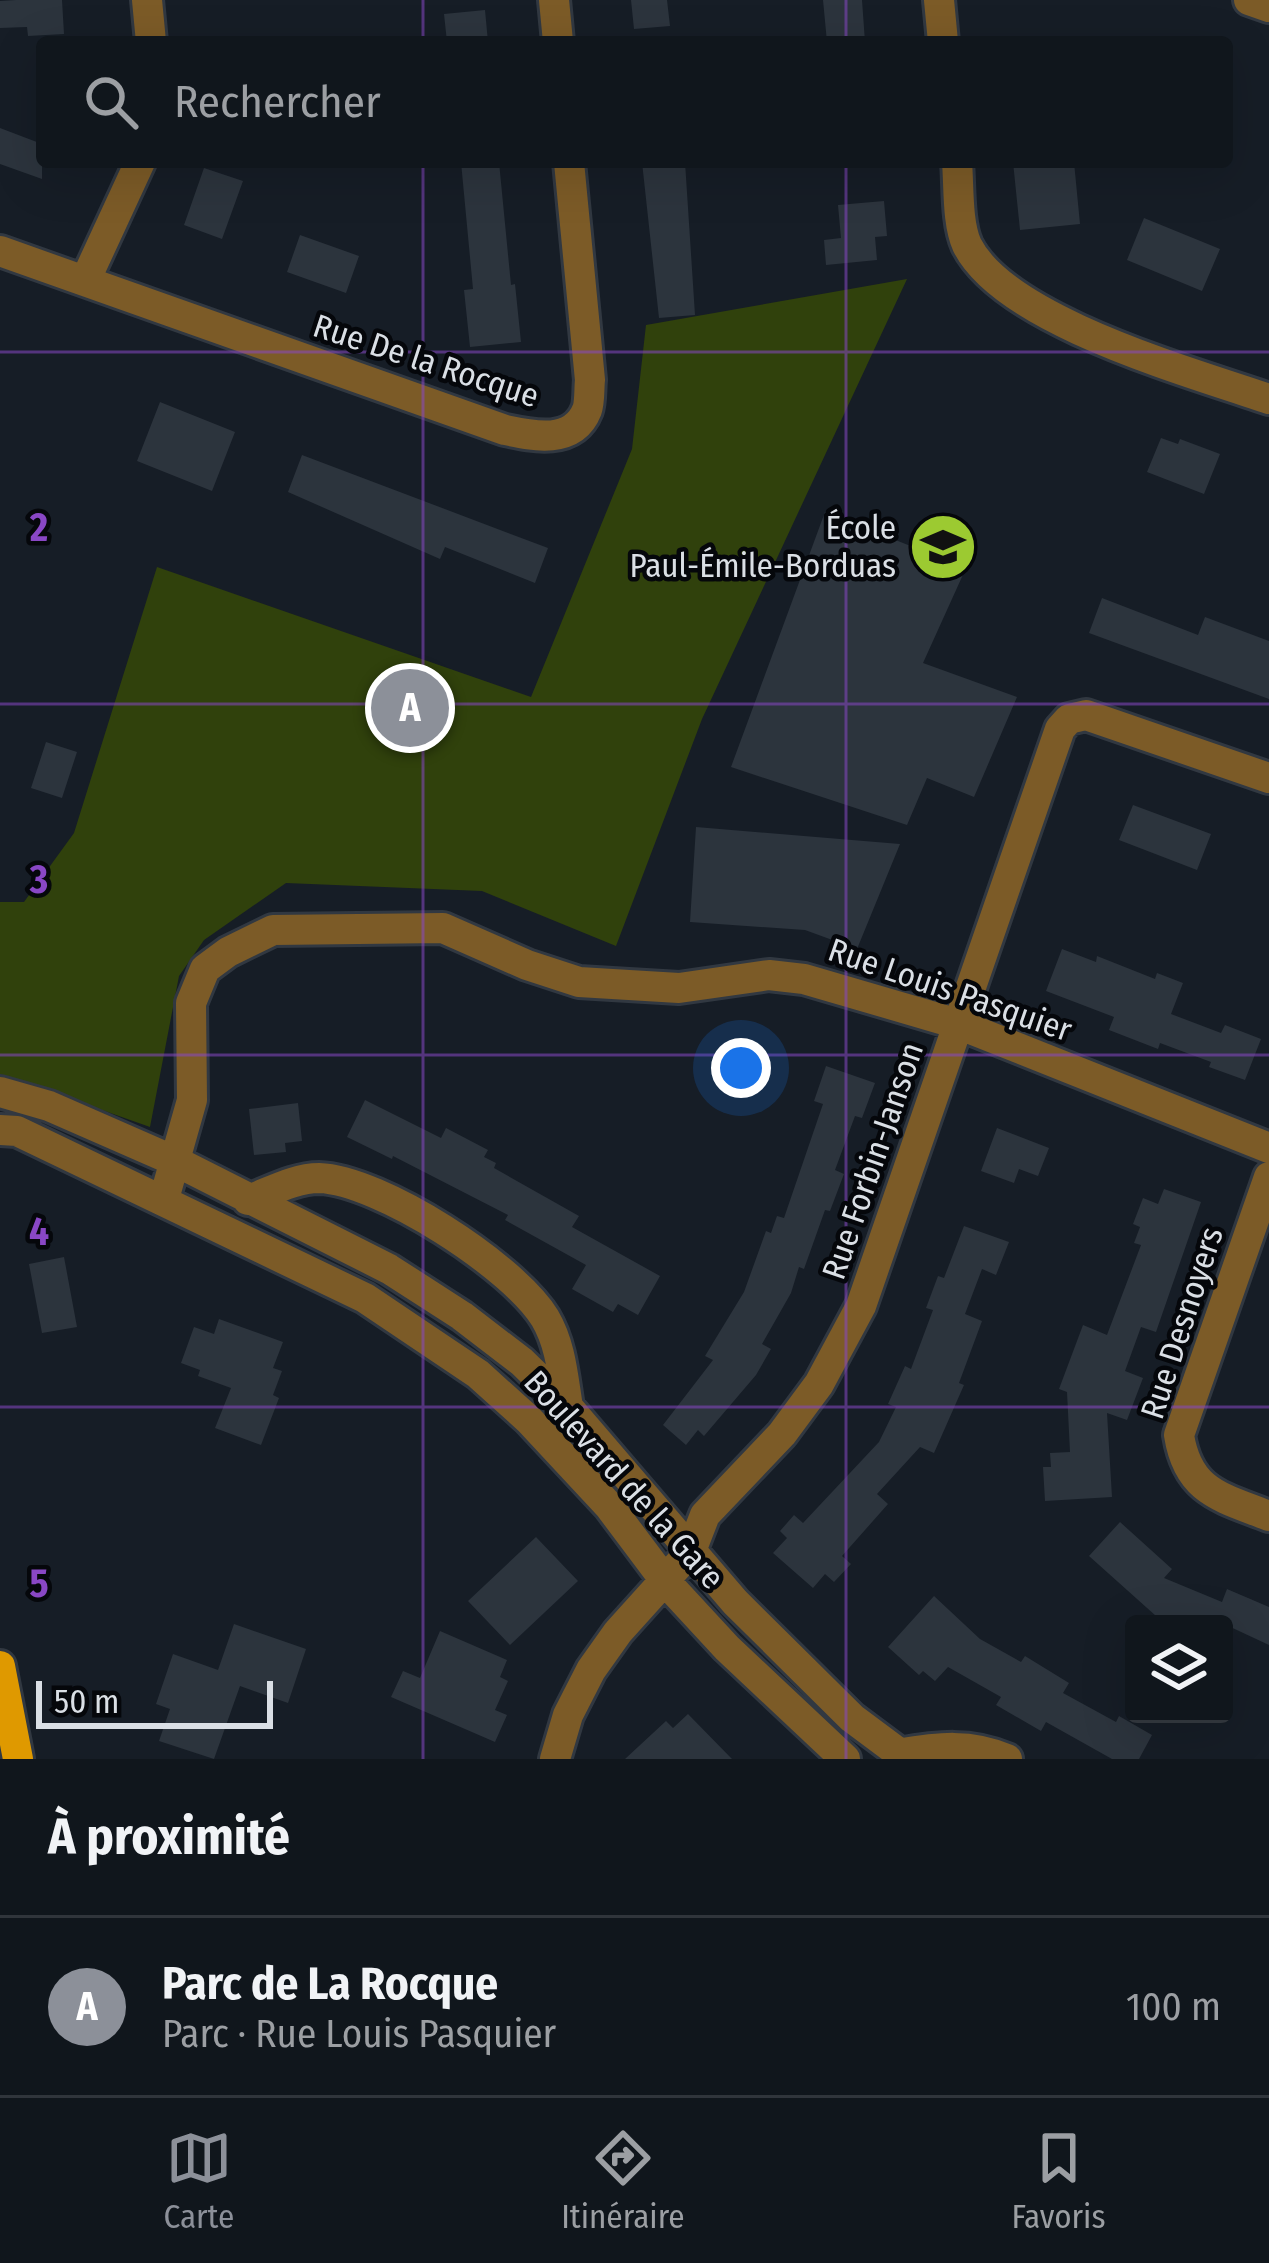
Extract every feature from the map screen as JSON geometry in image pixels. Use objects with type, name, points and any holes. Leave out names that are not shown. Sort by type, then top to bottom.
[{"type":"main road","points":[[0,1666],[18,1759]]},
{"type":"street","points":[[147,0],[150,36]]},
{"type":"street","points":[[554,0],[557,36]]},
{"type":"street","points":[[939,0],[943,36]]},
{"type":"street","points":[[1249,0],[1269,7]]},
{"type":"street","points":[[85,281],[137,168]]},
{"type":"street","name":"Rue De la Rocque","points":[[0,251],[505,430],[539,438],[557,436],[587,412],[590,380],[570,168]]},
{"type":"street","points":[[958,168],[965,242],[989,276],[1042,311],[1138,353],[1269,399]]},
{"type":"street","name":"Rue Forbin-Janson","points":[[555,1759],[568,1715],[591,1670],[691,1551],[705,1516],[782,1434],[842,1344],[861,1306],[1060,729],[1069,719],[1087,715],[1269,778]]},
{"type":"street","name":"Rue Louis Pasquier","points":[[164,1199],[192,1100],[191,1003],[205,969],[274,929],[443,928],[579,982],[679,988],[769,975],[804,979],[958,1024],[1269,1148]]},
{"type":"street","name":"Boulevard de la Gare","points":[[0,1092],[50,1106],[177,1162],[388,1269],[462,1316],[522,1362],[568,1407],[734,1602],[852,1718],[903,1756],[944,1746],[977,1748],[1007,1759]]},
{"type":"street","name":"Boulevard de la Gare","points":[[0,1130],[17,1131],[364,1298],[478,1374],[529,1420],[608,1506],[666,1582],[728,1648],[845,1759]]},
{"type":"street","name":"Boulevard de la Gare","points":[[248,1200],[316,1178],[345,1183],[385,1196],[496,1265],[526,1293],[548,1323],[559,1352],[568,1407]]},
{"type":"street","name":"Rue Desnoyers","points":[[1269,1178],[1179,1435],[1183,1460],[1197,1482],[1218,1496],[1269,1516]]},
{"type":"green space","points":[[907,279],[702,719],[616,946],[482,891],[286,883],[204,940],[179,976],[150,1127],[0,1074],[0,902],[24,902],[74,833],[157,567],[531,697],[632,449],[646,325]]},
{"type":"building","points":[[62,0],[64,34],[28,36],[27,27],[0,28],[0,1]]},
{"type":"building","points":[[631,0],[667,0],[670,26],[634,29]]},
{"type":"building","points":[[823,0],[862,0],[865,36],[826,36]]},
{"type":"building","points":[[485,10],[487,36],[446,36],[444,14]]},
{"type":"building","points":[[0,128],[36,142],[36,168],[42,168],[42,179],[0,164]]},
{"type":"building","points":[[204,168],[243,181],[222,239],[184,225]]},
{"type":"building","points":[[462,168],[500,168],[521,342],[470,347],[464,290],[473,289]]},
{"type":"building","points":[[643,168],[685,168],[695,315],[659,318]]},
{"type":"building","points":[[1014,168],[1075,168],[1080,224],[1020,230]]},
{"type":"building","points":[[884,201],[887,236],[875,237],[877,260],[826,265],[824,240],[841,238],[838,205]]},
{"type":"building","points":[[1144,218],[1220,249],[1202,291],[1127,260]]},
{"type":"building","points":[[300,235],[359,256],[346,293],[287,272]]},
{"type":"building","points":[[160,402],[235,432],[212,491],[137,461]]},
{"type":"building","points":[[1161,438],[1178,444],[1180,439],[1220,454],[1204,494],[1147,472]]},
{"type":"building","points":[[302,455],[548,548],[535,583],[445,547],[440,559],[288,492]]},
{"type":"building","points":[[825,512],[966,568],[923,663],[1017,697],[974,797],[927,778],[907,825],[731,767]]},
{"type":"building","points":[[1102,598],[1198,635],[1205,617],[1269,641],[1269,699],[1089,633]]},
{"type":"building","points":[[46,742],[77,752],[62,798],[31,788]]},
{"type":"building","points":[[1133,805],[1211,834],[1197,870],[1119,840]]},
{"type":"building","points":[[696,827],[900,844],[857,949],[805,930],[690,922]]},
{"type":"building","points":[[1062,949],[1096,962],[1097,956],[1155,979],[1157,973],[1183,983],[1171,1014],[1221,1033],[1225,1025],[1261,1039],[1245,1080],[1160,1043],[1158,1049],[1109,1030],[1114,1017],[1046,991]]},
{"type":"building","points":[[826,1066],[875,1083],[862,1118],[855,1116],[835,1170],[844,1174],[804,1269],[799,1267],[791,1293],[762,1344],[771,1349],[756,1375],[704,1436],[698,1430],[686,1445],[663,1425],[713,1360],[705,1356],[744,1292],[766,1231],[771,1233],[777,1216],[784,1218],[823,1104],[814,1101]]},
{"type":"building","points":[[365,1100],[441,1138],[446,1128],[488,1150],[484,1157],[496,1163],[494,1168],[579,1216],[572,1227],[660,1276],[638,1315],[618,1304],[613,1312],[572,1289],[586,1265],[505,1220],[508,1215],[347,1137]]},
{"type":"building","points":[[298,1103],[302,1141],[285,1143],[286,1152],[254,1155],[249,1109]]},
{"type":"building","points":[[997,1128],[1049,1148],[1038,1176],[1019,1169],[1014,1183],[981,1171]]},
{"type":"building","points":[[1164,1189],[1201,1202],[1156,1332],[1141,1327],[1125,1371],[1143,1378],[1127,1420],[1107,1413],[1112,1497],[1045,1501],[1043,1467],[1051,1467],[1050,1453],[1070,1452],[1067,1392],[1059,1389],[1083,1325],[1107,1335],[1141,1245],[1134,1243],[1140,1227],[1133,1224],[1143,1198],[1158,1204]]},
{"type":"building","points":[[964,1226],[1009,1242],[996,1275],[982,1269],[965,1314],[982,1321],[959,1383],[964,1385],[934,1453],[920,1447],[877,1494],[888,1504],[842,1556],[851,1564],[834,1582],[825,1574],[813,1588],[773,1553],[787,1538],[780,1531],[794,1515],[803,1523],[879,1442],[896,1407],[888,1404],[905,1366],[911,1369],[933,1310],[926,1308],[938,1276],[944,1278]]},
{"type":"building","points":[[64,1257],[77,1327],[42,1333],[29,1264]]},
{"type":"building","points":[[219,1319],[283,1342],[273,1368],[282,1371],[273,1395],[279,1398],[261,1445],[215,1428],[231,1388],[198,1376],[200,1370],[181,1363],[194,1327],[214,1334]]},
{"type":"building","points":[[1120,1522],[1172,1569],[1164,1578],[1222,1602],[1227,1589],[1269,1607],[1269,1645],[1233,1628],[1233,1615],[1155,1615],[1089,1556]]},
{"type":"building","points":[[536,1537],[578,1581],[510,1645],[468,1601]]},
{"type":"building","points":[[934,1596],[980,1639],[1021,1662],[1025,1656],[1069,1683],[1063,1693],[1116,1722],[1119,1716],[1152,1735],[1139,1759],[1112,1759],[1046,1722],[1041,1731],[996,1705],[1001,1697],[948,1667],[935,1681],[923,1671],[919,1675],[888,1647]]},
{"type":"building","points":[[234,1624],[306,1649],[288,1703],[240,1686],[214,1759],[159,1741],[170,1709],[156,1704],[173,1654],[218,1670]]},
{"type":"building","points":[[440,1631],[507,1660],[500,1677],[508,1681],[495,1710],[507,1715],[495,1742],[391,1697],[403,1671],[420,1678]]},
{"type":"building","points":[[688,1714],[732,1759],[625,1759],[666,1721],[673,1728]]},
{"type":"place","name":"École Paul-Émile-Borduas","points":[[943,547]]},
{"type":"place","name":"Parc de La Rocque","points":[[410,708]]}]
